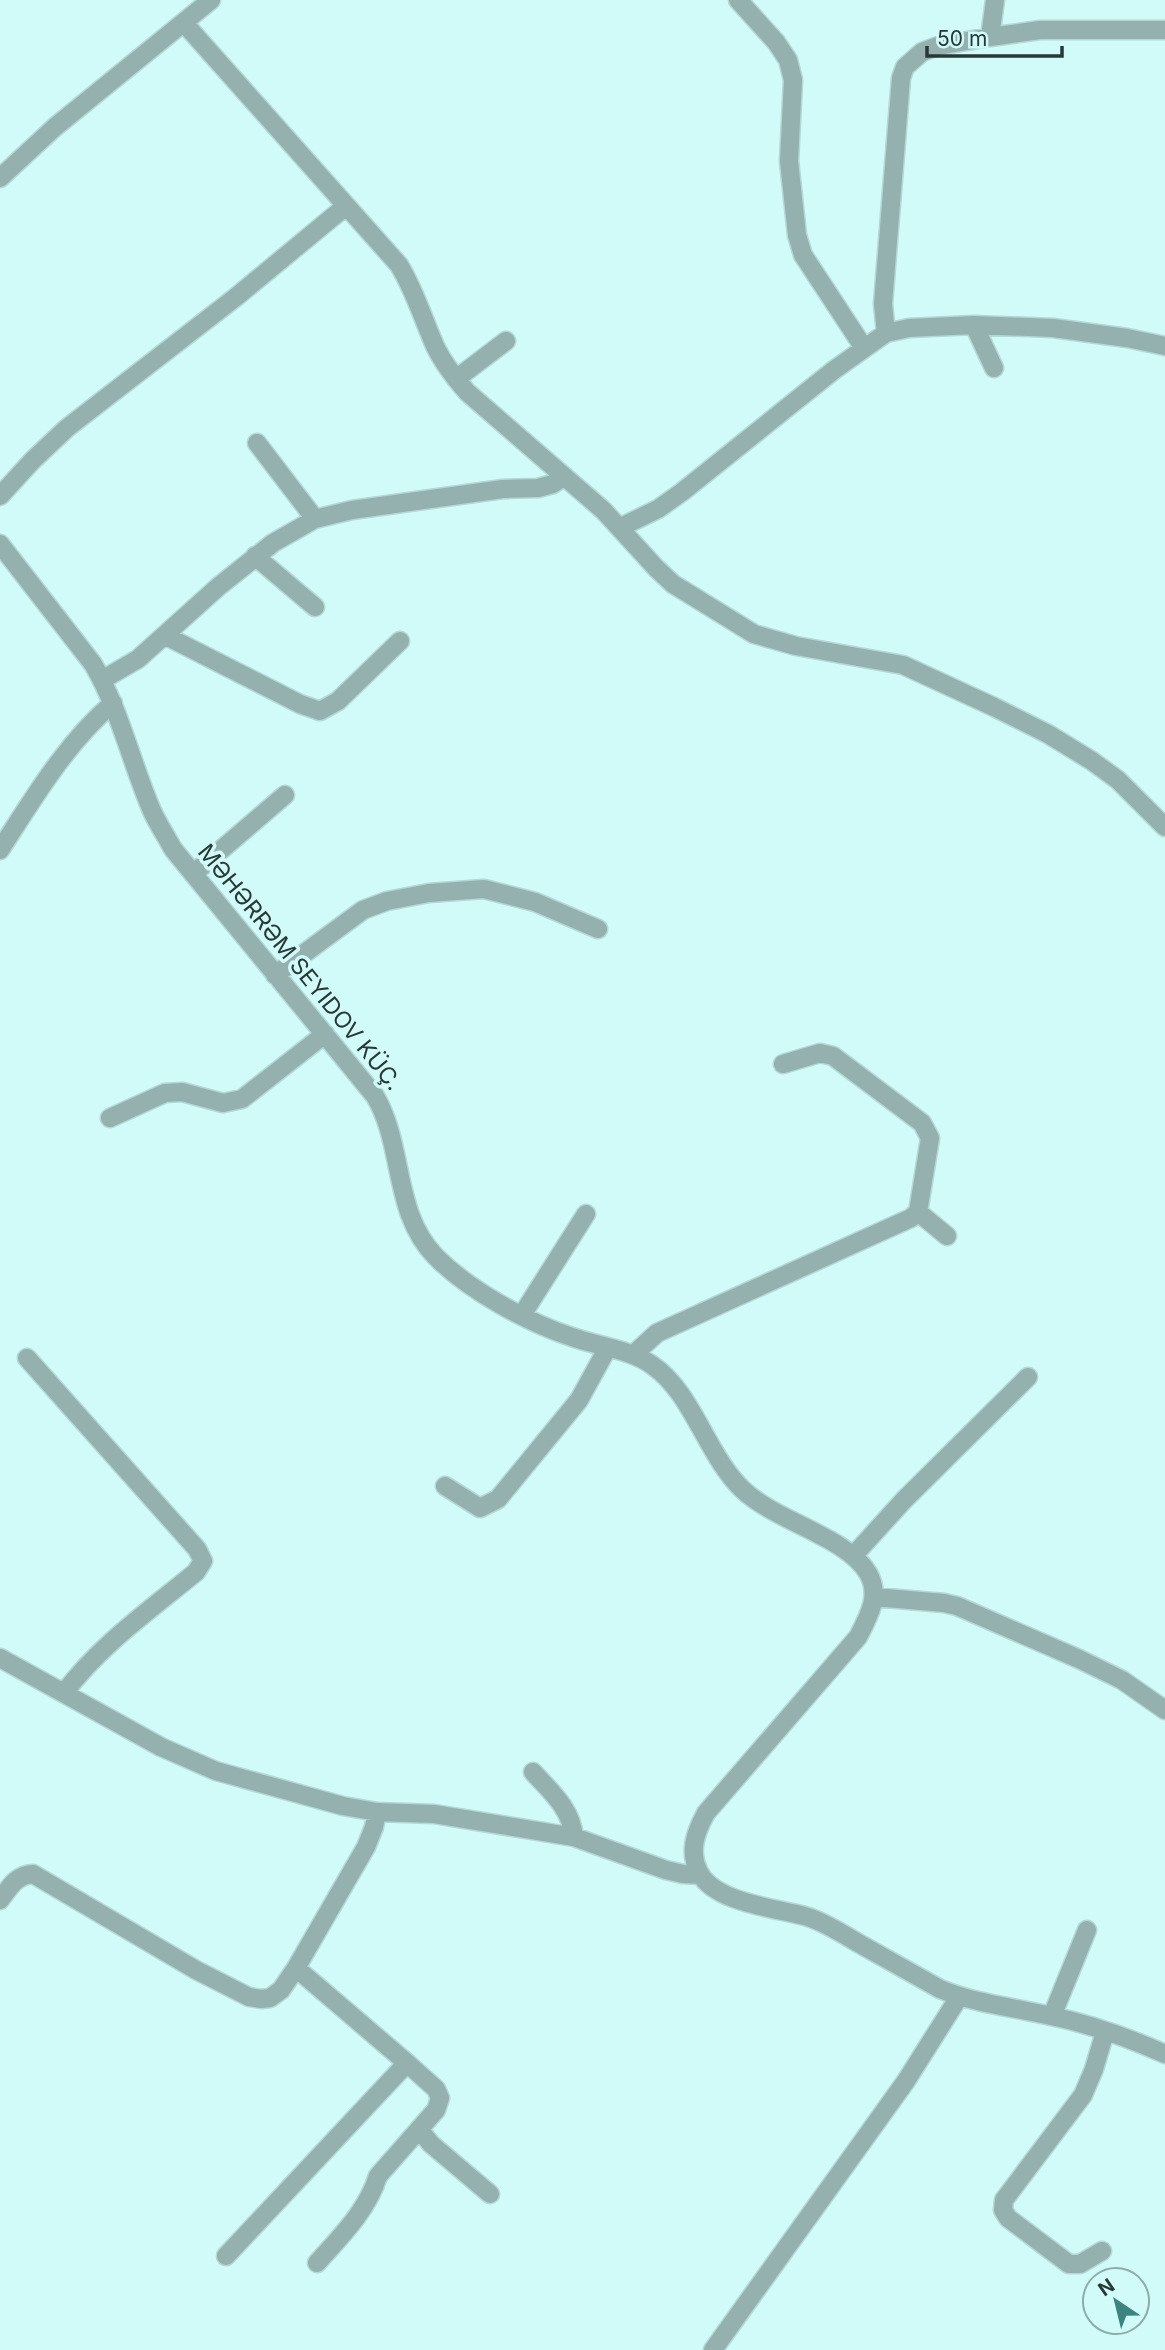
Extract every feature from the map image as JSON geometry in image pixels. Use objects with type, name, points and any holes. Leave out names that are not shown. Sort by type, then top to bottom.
[{"type":"street","points":[[0,178],[55,127],[211,0]]},
{"type":"street","points":[[738,0],[776,42],[788,60],[793,80],[789,160],[797,235],[803,255],[864,348]]},
{"type":"street","points":[[990,37],[995,0]]},
{"type":"street","points":[[184,23],[388,252],[410,283],[436,348],[467,392],[621,527],[656,568],[673,583],[754,634],[796,646],[903,665],[1005,712],[1092,761],[1161,816]]},
{"type":"street","points":[[886,333],[883,304],[901,78],[905,67],[922,52],[939,46],[990,37],[1040,30],[1165,30]]},
{"type":"street","points":[[0,496],[67,428],[236,297],[346,206]]},
{"type":"street","points":[[621,527],[658,509],[682,492],[886,333],[909,328],[974,325],[1053,328],[1165,346]]},
{"type":"street","points":[[974,325],[994,368]]},
{"type":"street","points":[[456,379],[506,341]]},
{"type":"street","points":[[257,443],[315,519]]},
{"type":"street","points":[[102,680],[138,659],[255,556],[296,528],[315,519],[352,510],[503,489],[538,488],[553,484],[564,476]]},
{"type":"street","name":"MƏHƏRRƏM SEYIDOV KÜÇ.","points":[[0,544],[93,664],[113,703],[152,811],[173,849],[375,1096],[388,1124],[407,1211],[419,1235],[435,1256],[485,1293],[545,1327],[650,1363],[673,1385],[727,1473],[740,1487],[758,1503],[854,1555],[873,1581],[875,1597]]},
{"type":"street","points":[[255,556],[315,607]]},
{"type":"street","points":[[166,636],[300,704],[320,711],[338,701],[400,641]]},
{"type":"street","points":[[0,850],[90,722],[113,703]]},
{"type":"street","points":[[192,873],[285,795]]},
{"type":"street","points":[[275,975],[363,910],[387,901],[429,893],[484,889],[535,902],[598,929]]},
{"type":"street","points":[[110,1118],[166,1093],[182,1092],[223,1103],[242,1099],[325,1034]]},
{"type":"street","points":[[633,1355],[657,1333],[911,1218],[918,1212],[930,1138],[922,1123],[833,1056],[820,1053],[783,1064]]},
{"type":"street","points":[[918,1212],[947,1236]]},
{"type":"street","points":[[523,1315],[586,1214]]},
{"type":"street","points":[[445,1486],[480,1508],[498,1499],[579,1400],[607,1349]]},
{"type":"street","points":[[27,1358],[197,1549],[203,1561],[196,1572],[104,1647],[64,1693]]},
{"type":"street","points":[[854,1555],[904,1500],[1028,1377]]},
{"type":"street","points":[[1165,1710],[1122,1680],[957,1606],[875,1597],[858,1636],[706,1813],[696,1830],[694,1847],[695,1860],[701,1875],[725,1894],[809,1917],[940,1989],[959,1997],[1052,2016],[1165,2054]]},
{"type":"street","points":[[0,1658],[160,1747],[216,1771],[320,1800],[377,1812],[434,1814],[574,1837],[666,1870],[701,1875]]},
{"type":"street","points":[[533,1772],[566,1808],[573,1825],[574,1837]]},
{"type":"street","points":[[0,1900],[15,1881],[23,1875],[33,1874],[196,1970],[249,1997],[270,1998],[281,1990],[296,1968],[366,1847],[377,1812]]},
{"type":"street","points":[[1052,2016],[1087,1930]]},
{"type":"street","points":[[296,1968],[407,2063],[436,2090],[440,2098],[436,2110],[378,2176],[374,2190],[360,2214],[317,2263]]},
{"type":"street","points":[[713,2350],[906,2081],[959,1997]]},
{"type":"street","points":[[1102,2251],[1080,2264],[1069,2264],[1008,2218],[1003,2210],[1004,2200],[1083,2095],[1105,2032]]},
{"type":"street","points":[[226,2256],[407,2063]]},
{"type":"street","points":[[419,2129],[431,2144],[490,2194]]}]
